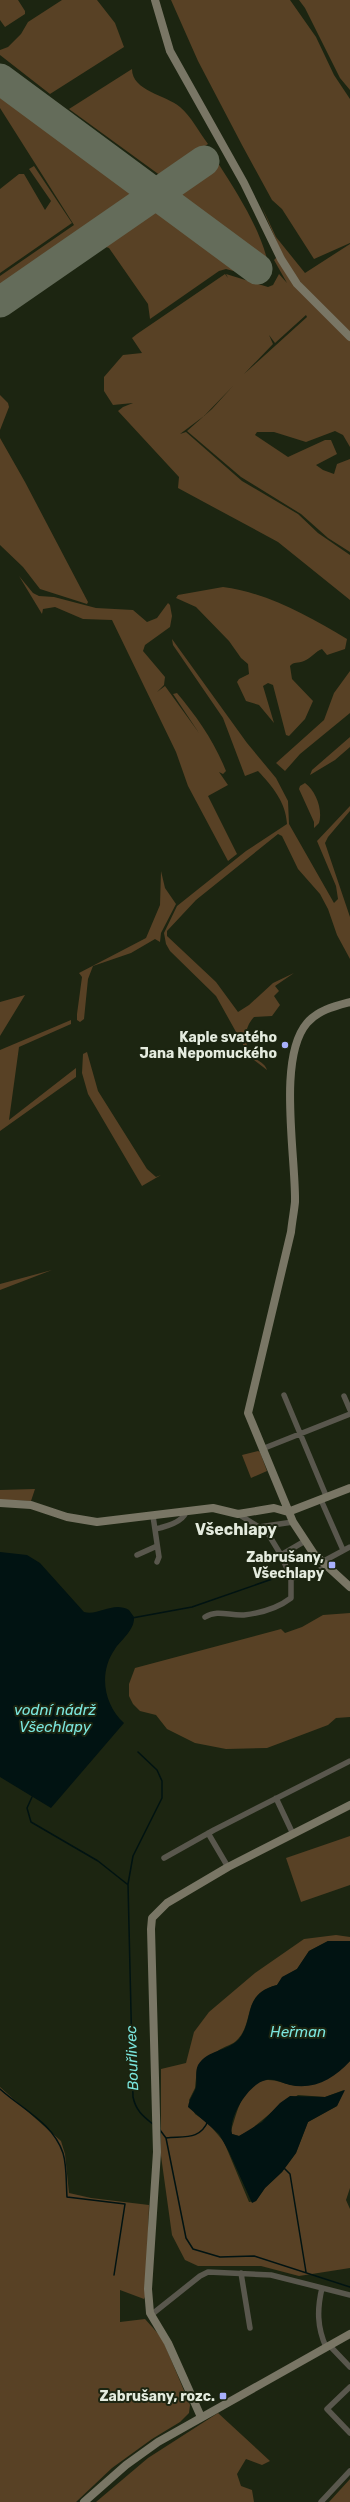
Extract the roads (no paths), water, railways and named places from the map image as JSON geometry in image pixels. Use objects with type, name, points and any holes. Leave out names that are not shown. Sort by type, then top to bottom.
[{"type":"street","points":[[155,0],[170,51],[244,183],[281,259],[297,284],[350,337]]},
{"type":"street","points":[[350,1002],[329,1008],[306,1024],[299,1039],[292,1063],[290,1107],[294,1210],[291,1232],[248,1414],[293,1522],[305,1541],[324,1564],[350,1587]]},
{"type":"street","points":[[284,1396],[300,1433],[343,1550]]},
{"type":"street","points":[[344,1396],[350,1410]]},
{"type":"street","points":[[262,1448],[350,1414]]},
{"type":"street","points":[[238,1514],[274,1508],[288,1512],[350,1488]]},
{"type":"street","points":[[0,1503],[30,1505],[67,1517],[96,1522],[213,1508],[238,1514],[251,1523],[264,1527],[293,1522]]},
{"type":"street","points":[[155,1529],[176,1522],[185,1516],[186,1512]]},
{"type":"street","points":[[153,1516],[159,1557],[157,1562]]},
{"type":"street","points":[[205,1617],[213,1612],[244,1615],[267,1610],[283,1604],[291,1598],[292,1578],[264,1527]]},
{"type":"street","points":[[281,1556],[305,1541]]},
{"type":"street","points":[[137,1555],[157,1546]]},
{"type":"street","points":[[292,1578],[315,1573],[324,1564],[343,1550],[350,1547]]},
{"type":"street","points":[[164,1858],[208,1833],[350,1761]]},
{"type":"street","points":[[276,1798],[293,1834]]},
{"type":"street","points":[[201,2417],[168,2343],[151,2315],[148,2289],[157,2134],[150,1929],[152,1918],[168,1903],[228,1867],[350,1805]]},
{"type":"street","points":[[208,1833],[228,1867]]},
{"type":"street","points":[[151,2315],[200,2276],[208,2272],[271,2275],[350,2295]]},
{"type":"street","points":[[241,2273],[250,2328]]},
{"type":"street","points":[[322,2288],[318,2306],[318,2320],[327,2346],[350,2367]]},
{"type":"street","points":[[84,2502],[140,2454],[201,2417],[350,2334]]},
{"type":"street","points":[[350,2387],[327,2409],[350,2433]]},
{"type":"street","points":[[321,2502],[350,2472]]},
{"type":"water","name":"vodní nádrž Všechlapy","points":[[0,1552],[27,1555],[40,1563],[84,1612],[90,1613],[117,1607],[129,1610],[134,1617],[134,1622],[130,1630],[110,1658],[106,1668],[105,1678],[108,1698],[117,1716],[124,1723],[51,1808],[0,1777]]},
{"type":"water","name":"Heřman","points":[[328,1941],[350,1941],[350,2061],[330,2078],[323,2082],[307,2086],[290,2085],[275,2080],[266,2080],[259,2083],[246,2095],[236,2111],[233,2119],[232,2134],[239,2136],[262,2122],[280,2103],[290,2096],[325,2097],[345,2090],[337,2106],[308,2122],[296,2153],[282,2172],[265,2188],[256,2201],[252,2203],[229,2152],[219,2134],[188,2107],[189,2101],[196,2087],[197,2067],[207,2056],[229,2046],[239,2039],[244,2031],[254,2001],[259,1994],[266,1989],[277,1985],[282,1977],[297,1969],[309,1951]]},
{"type":"waterway","points":[[132,1618],[192,1607],[278,1577]]},
{"type":"waterway","name":"Bouřlivec","points":[[138,1752],[157,1770],[162,1781],[162,1798],[133,1856],[128,1884],[133,2097],[138,2110],[154,2125]]},
{"type":"waterway","points":[[32,1797],[27,1808],[31,1822],[98,1861],[127,1884]]},
{"type":"waterway","points":[[0,2089],[36,2117],[52,2133],[58,2142],[63,2153],[65,2163],[67,2197],[125,2204],[114,2275]]},
{"type":"waterway","points":[[166,2138],[186,2137],[196,2134],[205,2127],[208,2121]]},
{"type":"waterway","name":"Bouřlivec","points":[[160,2130],[166,2138],[186,2238],[193,2249],[220,2257],[254,2256],[350,2287]]},
{"type":"waterway","points":[[284,2168],[290,2174],[306,2272]]},
{"type":"place","name":"Kaple svatého Jana Nepomuckého","points":[[285,1045]]},
{"type":"place","name":"Zabrušany, Všechlapy","points":[[332,1565]]},
{"type":"place","name":"Zabrušany, rozc.","points":[[223,2396]]},
{"type":"district","name":"Všechlapy","points":[[236,1529]]}]
